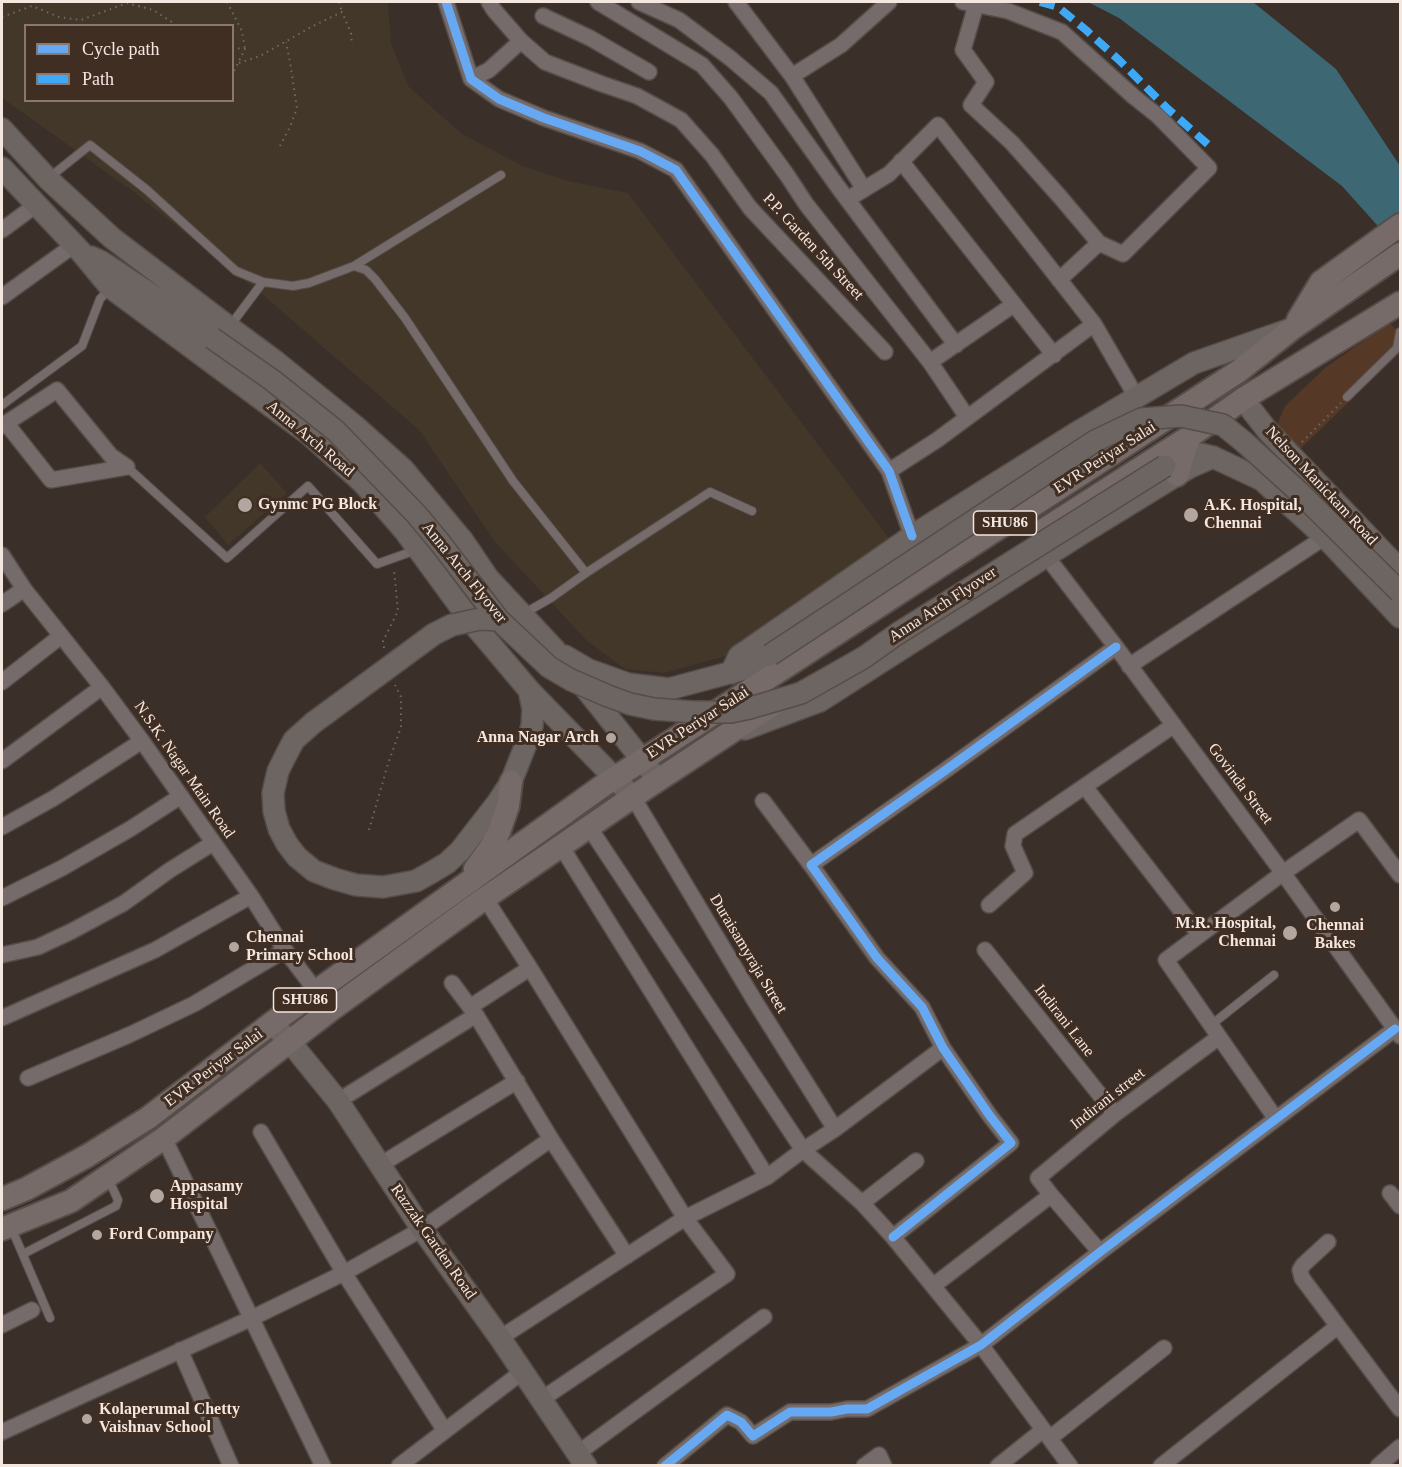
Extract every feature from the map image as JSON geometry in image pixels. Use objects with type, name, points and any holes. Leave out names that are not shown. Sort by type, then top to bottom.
[{"type":"main road","points":[[2,129],[48,179],[221,333],[276,361],[356,426],[403,469],[463,540],[488,578],[555,650],[658,780]]},
{"type":"main road","name":"Anna Arch Road","points":[[2,168],[78,248],[110,287],[310,435],[363,483],[404,530],[456,601],[529,690],[633,797]]},
{"type":"main road","points":[[731,673],[739,656],[912,536],[1078,432],[1194,363],[1293,328],[1321,282],[1401,225]]},
{"type":"main road","name":"Anna Arch Flyover","points":[[78,248],[140,287],[221,333],[272,380],[336,431],[417,515],[499,620],[549,667],[571,680],[608,696],[654,709],[731,712],[801,693],[862,658],[1177,459]]},
{"type":"main road","name":"EVR Periyar Salai","points":[[2,1199],[26,1189],[87,1156],[148,1118],[272,1023],[549,823],[642,759],[1239,371],[1293,328],[1401,254]]},
{"type":"main road","name":"EVR Periyar Salai","points":[[6,1227],[71,1201],[164,1138],[332,1009],[485,898],[658,780],[722,737],[1177,459],[1243,399],[1401,303]]},
{"type":"main road","name":"Nelson Manickam Road","points":[[1243,399],[1267,430],[1401,570]]},
{"type":"main road","points":[[555,650],[589,670],[628,684],[669,689],[731,673],[763,661],[1095,441],[1141,419],[1181,416],[1223,425],[1244,441],[1298,490],[1401,592]]},
{"type":"main road","name":"Nelson Manickam Road","points":[[1177,459],[1192,453],[1203,454],[1262,480],[1325,537],[1401,617]]},
{"type":"main road","points":[[1262,480],[1290,454]]},
{"type":"main road","points":[[722,737],[820,701],[1047,558],[1177,459]]},
{"type":"main road","points":[[456,601],[488,578]]},
{"type":"main road","points":[[490,644],[522,615]]},
{"type":"main road","points":[[499,620],[480,619],[452,625],[434,634],[313,723],[294,740],[278,771],[273,793],[274,811],[279,829],[287,844],[297,857],[314,871],[356,885],[383,886],[417,881],[447,863],[460,851],[511,782],[532,726],[533,709],[529,690]]},
{"type":"main road","points":[[745,693],[763,661]]},
{"type":"main road","points":[[464,885],[499,832],[508,806],[511,782]]},
{"type":"main road","name":"Razzak Garden Road","points":[[272,1023],[338,1101],[422,1229],[582,1459]]},
{"type":"street","points":[[446,2],[471,79],[499,99],[544,118],[640,151],[676,170],[889,471],[912,536]]},
{"type":"street","name":"P.P. Garden 5th Street","points":[[489,2],[522,41],[544,62],[637,96],[681,120],[712,155],[750,207],[885,351]]},
{"type":"street","points":[[598,2],[702,65],[731,98],[806,204],[930,362],[968,417]]},
{"type":"street","points":[[639,2],[679,20],[730,58],[771,93],[956,345]]},
{"type":"street","points":[[736,2],[792,76],[864,189]]},
{"type":"street","points":[[792,76],[841,45],[889,2]]},
{"type":"street","points":[[970,3],[1008,11],[1062,32],[1158,116],[1209,168],[1123,254],[1099,243],[1012,143],[971,105],[986,82],[963,50],[970,3]]},
{"type":"street","points":[[543,16],[590,38],[650,72]]},
{"type":"street","points":[[471,79],[489,70],[522,41]]},
{"type":"street","points":[[848,200],[889,174],[938,125],[1094,324],[1137,398]]},
{"type":"street","points":[[901,161],[1054,355]]},
{"type":"street","points":[[2,230],[36,205]]},
{"type":"street","points":[[1059,280],[1099,243]]},
{"type":"street","points":[[2,297],[78,248]]},
{"type":"street","points":[[930,362],[1013,304]]},
{"type":"street","points":[[889,471],[938,440],[1094,324]]},
{"type":"street","points":[[57,390],[111,456],[127,467],[51,480],[4,424],[57,390]]},
{"type":"street","points":[[1130,666],[1325,537]]},
{"type":"street","name":"N.S.K. Nagar Main Road","points":[[2,555],[24,589],[142,741],[251,896],[285,950],[332,1009]]},
{"type":"street","name":"Govinda Street","points":[[1047,558],[1174,725],[1398,1032]]},
{"type":"street","points":[[2,604],[24,589]]},
{"type":"street","points":[[2,682],[62,636]]},
{"type":"street","points":[[811,865],[1116,647]]},
{"type":"street","points":[[2,761],[102,687]]},
{"type":"street","points":[[989,905],[1025,873],[1013,846],[1015,834],[1174,725]]},
{"type":"street","points":[[2,827],[54,798],[142,741]]},
{"type":"street","points":[[1085,787],[1199,934]]},
{"type":"street","points":[[2,898],[62,868],[181,796]]},
{"type":"street","name":"Duraisamyraja Street","points":[[633,797],[756,1003],[835,1129]]},
{"type":"street","points":[[764,801],[877,958],[922,1007],[943,1047],[1011,1143],[893,1237]]},
{"type":"street","points":[[1276,1119],[1166,960],[1359,820],[1401,875]]},
{"type":"street","points":[[590,827],[803,1150],[862,1203],[893,1237],[981,1345],[1070,1466]]},
{"type":"street","points":[[2,955],[38,947],[72,931],[124,903],[213,843]]},
{"type":"street","points":[[561,846],[767,1177]]},
{"type":"street","points":[[2,1018],[155,950],[251,896]]},
{"type":"street","points":[[485,898],[531,968],[685,1218],[727,1274],[542,1399]]},
{"type":"street","points":[[28,1078],[129,1035],[194,1004],[285,950]]},
{"type":"street","name":"Indirani Lane","points":[[985,950],[1115,1114]]},
{"type":"street","points":[[338,1101],[473,1011],[531,968]]},
{"type":"street","points":[[452,983],[473,1011],[551,1139],[627,1256]]},
{"type":"street","name":"Indirani street","points":[[1100,1252],[1038,1178],[1215,1031]]},
{"type":"street","points":[[665,1466],[727,1415],[741,1422],[753,1436],[790,1412],[867,1409],[981,1345],[1276,1119],[1398,1032]]},
{"type":"street","points":[[500,1338],[685,1218],[767,1177],[943,1047]]},
{"type":"street","points":[[380,1165],[517,1081]]},
{"type":"street","points":[[261,1132],[344,1273],[445,1431]]},
{"type":"street","points":[[164,1138],[323,1466]]},
{"type":"street","points":[[2,1432],[252,1318],[344,1273],[422,1229],[551,1139]]},
{"type":"street","points":[[862,1203],[916,1161]]},
{"type":"street","points":[[1390,1192],[1401,1206]]},
{"type":"street","points":[[933,1286],[1051,1196]]},
{"type":"street","points":[[1328,1242],[1303,1265],[1300,1270],[1302,1278],[1401,1409]]},
{"type":"street","points":[[2,1325],[32,1310]]},
{"type":"street","points":[[582,1459],[764,1317]]},
{"type":"street","points":[[1161,1466],[1338,1326]]},
{"type":"street","points":[[998,1466],[1164,1348]]},
{"type":"street","points":[[180,1350],[231,1466]]},
{"type":"street","points":[[399,1466],[522,1372]]},
{"type":"street","points":[[1378,1466],[1401,1447]]},
{"type":"street","points":[[864,1466],[879,1455],[884,1466]]},
{"type":"lane","points":[[48,179],[90,145],[147,190],[236,271],[263,282],[293,286],[309,284],[354,266],[501,176]]},
{"type":"lane","points":[[354,266],[366,270],[375,279],[405,318],[513,481],[586,573]]},
{"type":"lane","points":[[221,333],[263,282]]},
{"type":"lane","points":[[2,405],[82,346],[100,299],[110,287]]},
{"type":"lane","points":[[1347,397],[1397,348],[1401,332]]},
{"type":"lane","points":[[127,467],[227,558],[308,486],[377,564],[418,549]]},
{"type":"lane","points":[[522,615],[710,492],[752,511]]},
{"type":"lane","points":[[1215,1031],[1274,975]]},
{"type":"lane","points":[[23,1254],[116,1206],[118,1200],[107,1176]]},
{"type":"lane","points":[[6,1227],[23,1254],[50,1318]]},
{"type":"path","points":[[227,2],[242,31],[245,49],[234,72]]},
{"type":"path","points":[[339,2],[351,33],[352,45]]},
{"type":"path","points":[[2,17],[32,6],[59,16],[81,20],[127,3],[153,10],[175,24]]},
{"type":"path","points":[[239,63],[260,56],[342,12]]},
{"type":"path","points":[[280,146],[297,108],[286,42]]},
{"type":"path","points":[[234,48],[245,49]]},
{"type":"path","points":[[1290,454],[1347,397]]},
{"type":"path","points":[[386,652],[383,641],[398,611],[394,558]]},
{"type":"path","points":[[369,830],[401,727],[401,697],[396,686]]},
{"type":"shaded area","points":[[2,2],[388,2],[391,43],[409,87],[462,134],[523,166],[568,181],[628,193],[894,545],[726,656],[664,673],[625,669],[587,641],[495,542],[419,430],[263,295],[131,190],[2,98]]},
{"type":"shaded area","points":[[1389,323],[1400,332],[1400,353],[1300,449],[1277,425],[1285,406],[1326,367]]},
{"type":"shaded area","name":"Gynmc PG Block","points":[[260,463],[287,493],[228,545],[205,517]]},
{"type":"water","points":[[1088,2],[1253,2],[1336,69],[1400,166],[1400,256],[1385,234],[1342,186],[1119,18]]},
{"type":"marked path","points":[[1040,2],[1058,7],[1086,30],[1213,149]]},
{"type":"cycle path","points":[[446,2],[471,79],[499,99],[544,118],[640,151],[676,170],[889,471],[912,536]]},
{"type":"cycle path","points":[[893,1237],[1011,1143],[943,1048],[922,1007],[877,958],[811,865],[1116,647]]},
{"type":"cycle path","points":[[665,1466],[727,1415],[741,1422],[753,1436],[790,1412],[867,1409],[981,1345],[1395,1029]]},
{"type":"place","name":"Gynmc PG Block","points":[[245,505]]},
{"type":"place","name":"A.K. Hospital, Chennai","points":[[1191,515]]},
{"type":"place","name":"Anna Nagar Arch","points":[[611,738]]},
{"type":"place","name":"Chennai Bakes","points":[[1335,907]]},
{"type":"place","name":"M.R. Hospital, Chennai","points":[[1290,933]]},
{"type":"place","name":"Chennai Primary School","points":[[234,947]]},
{"type":"place","name":"Appasamy Hospital","points":[[157,1196]]},
{"type":"place","name":"Ford Company","points":[[97,1235]]},
{"type":"place","name":"Kolaperumal Chetty Vaishnav School","points":[[87,1419]]}]
